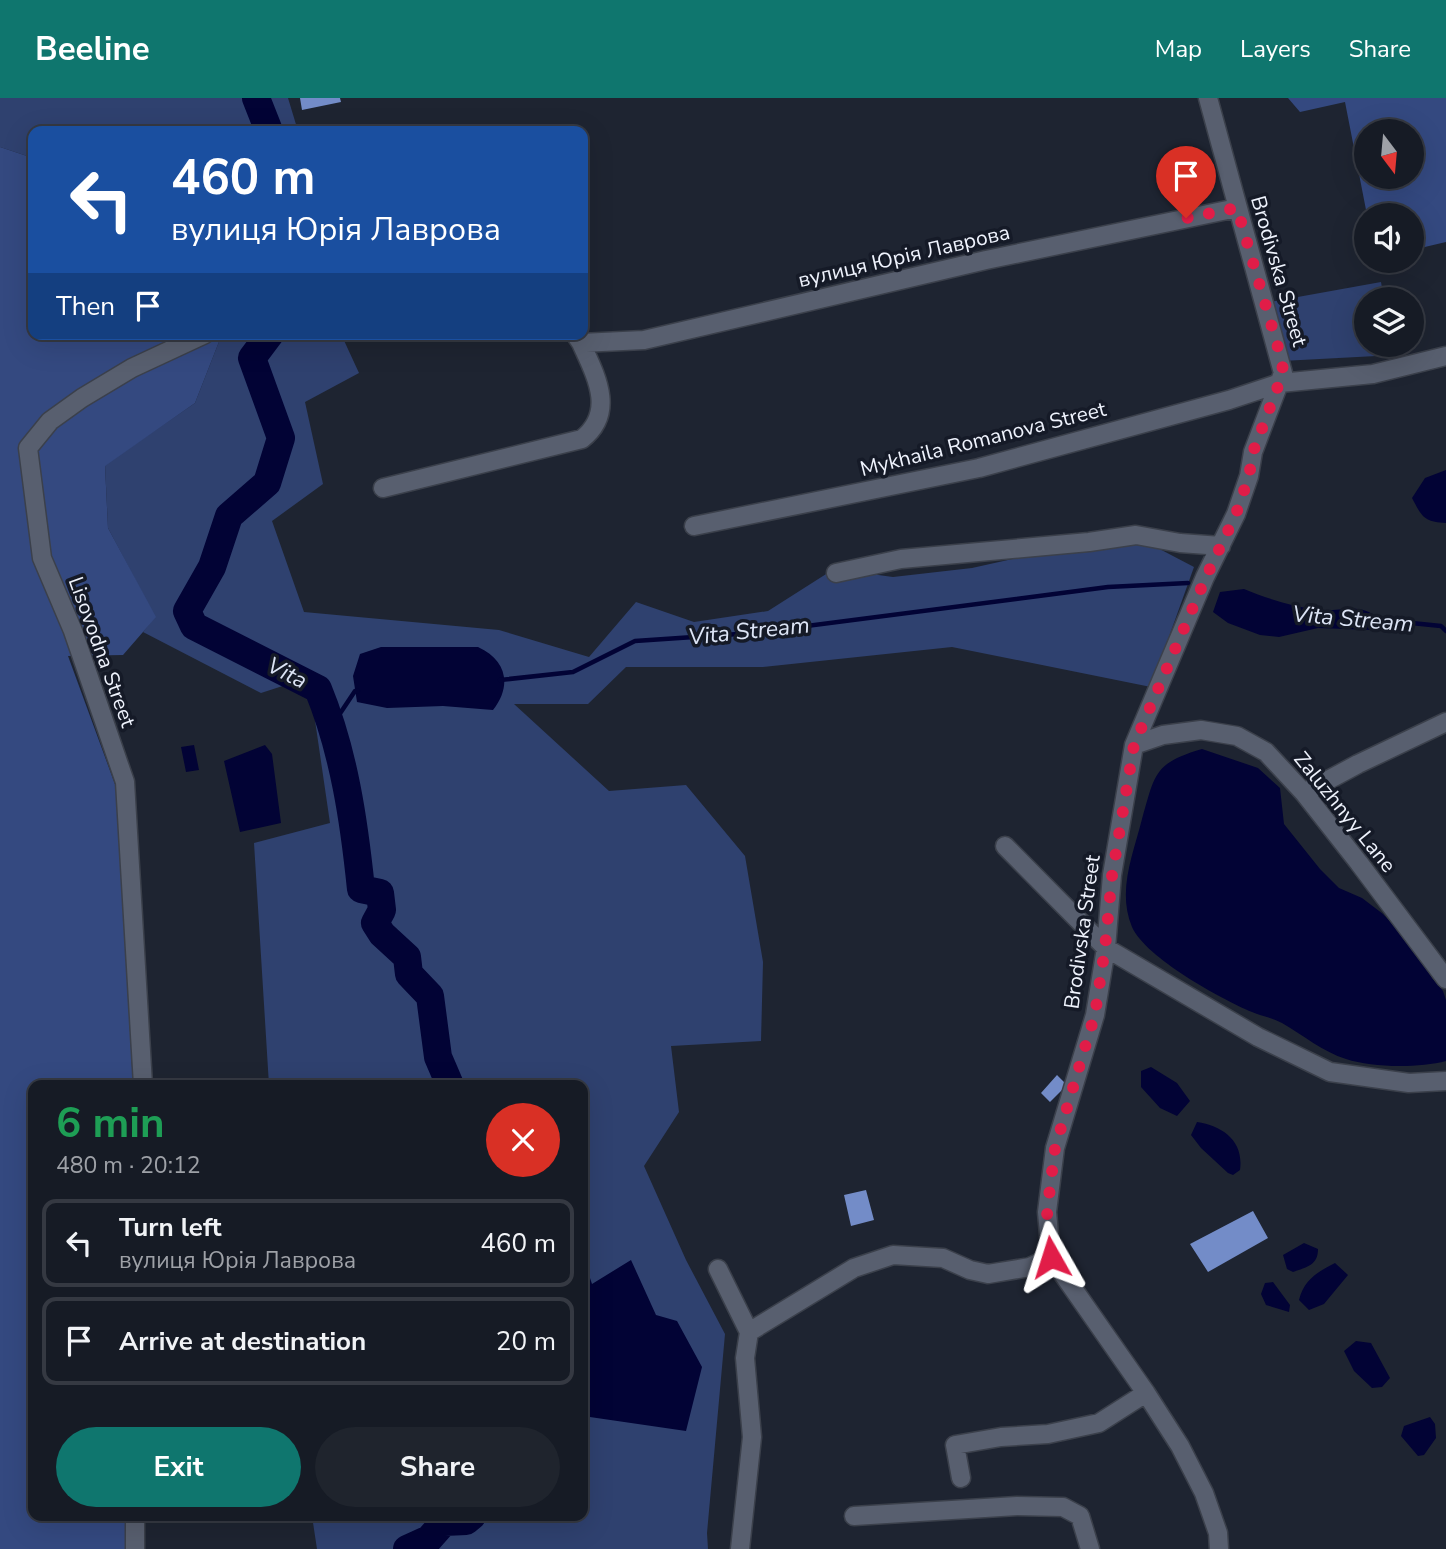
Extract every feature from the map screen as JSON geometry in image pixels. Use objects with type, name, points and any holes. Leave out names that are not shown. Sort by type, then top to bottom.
[{"type":"street","name":"Brodivska Street","points":[[1208,98],[1282,361],[1283,373],[1253,452],[1249,476],[1236,514],[1134,745],[1112,876],[1095,1014],[1055,1148],[1047,1212],[1051,1257],[1180,1446],[1204,1493],[1217,1533],[1219,1549]]},
{"type":"street","name":"вулиця Юрія Лаврова","points":[[588,339],[644,340],[986,260],[1237,208]]},
{"type":"street","name":"Lisovodna Street","points":[[143,1080],[125,782],[73,631],[42,558],[28,448],[50,421],[82,398],[132,368],[192,340]]},
{"type":"street","name":"вулиця Юрія Лаврова","points":[[383,488],[582,439],[597,423],[601,412],[601,399],[593,370],[578,340]]},
{"type":"street","name":"Mykhaila Romanova Street","points":[[694,526],[979,468],[1229,400],[1280,383],[1373,374],[1446,356]]},
{"type":"street","points":[[836,573],[901,559],[1089,542],[1136,535],[1180,543],[1221,546]]},
{"type":"street","points":[[1304,793],[1446,722]]},
{"type":"street","name":"Zaluzhnyy Lane","points":[[1134,745],[1163,735],[1201,730],[1237,736],[1266,752],[1304,793],[1446,979]]},
{"type":"street","points":[[1006,846],[1105,948],[1258,1037],[1330,1072],[1409,1083],[1446,1081]]},
{"type":"street","points":[[749,1332],[854,1268],[893,1255],[943,1258],[970,1270],[988,1274],[1030,1267],[1051,1257]]},
{"type":"street","points":[[718,1269],[749,1332],[745,1358],[752,1437],[740,1549]]},
{"type":"street","points":[[961,1478],[956,1445],[1001,1437],[1048,1434],[1099,1423],[1146,1393]]},
{"type":"street","points":[[854,1516],[1017,1506],[1063,1507],[1080,1516],[1090,1549]]},
{"type":"street","points":[[135,1521],[135,1549]]},
{"type":"shaded area","points":[[0,98],[288,98],[296,126],[28,126],[28,156],[0,147]]},
{"type":"shaded area","points":[[1288,98],[1446,98],[1446,242],[1424,247],[1424,203],[1365,203],[1362,189],[1424,189],[1424,119],[1354,119],[1354,148],[1345,102],[1300,112]]},
{"type":"shaded area","points":[[0,147],[28,156],[28,340],[220,340],[195,403],[105,466],[108,528],[156,617],[123,655],[68,656],[116,787],[133,1080],[28,1080],[28,1521],[128,1521],[127,1549],[0,1549]]},
{"type":"shaded area","points":[[1381,282],[1382,287],[1354,287],[1354,357],[1357,357],[1282,361],[1265,303]]},
{"type":"shaded area","points":[[220,340],[344,340],[359,373],[305,402],[323,484],[272,521],[304,612],[499,630],[589,657],[636,602],[694,622],[768,611],[834,569],[893,577],[972,568],[1129,533],[1194,567],[1151,687],[952,647],[763,667],[626,667],[588,704],[514,704],[609,791],[686,785],[745,856],[763,962],[761,1041],[671,1046],[679,1112],[644,1166],[686,1260],[725,1334],[707,1533],[708,1549],[317,1549],[313,1521],[588,1521],[588,1080],[269,1080],[254,843],[330,823],[311,693],[295,682],[261,693],[143,632],[155,617],[108,528],[105,465],[195,403]]},
{"type":"water","points":[[260,98],[271,98],[269,113],[281,126],[266,126]]},
{"type":"water","points":[[1446,470],[1446,523],[1428,520],[1421,514],[1412,498],[1425,478]]},
{"type":"water","points":[[1244,589],[1310,609],[1358,609],[1378,619],[1373,630],[1318,628],[1279,637],[1260,635],[1228,623],[1213,612],[1220,592]]},
{"type":"water","points":[[381,647],[478,647],[488,652],[500,666],[504,674],[503,692],[493,710],[443,706],[387,708],[357,702],[353,676],[360,654]]},
{"type":"water","points":[[194,745],[199,770],[186,772],[181,747]]},
{"type":"water","points":[[265,745],[272,754],[281,823],[240,832],[224,761]]},
{"type":"water","points":[[1202,749],[1258,768],[1280,788],[1284,824],[1320,869],[1339,888],[1362,898],[1383,914],[1419,953],[1446,1000],[1446,1061],[1396,1066],[1357,1062],[1338,1056],[1282,1023],[1252,1012],[1204,988],[1152,952],[1140,939],[1128,914],[1126,886],[1150,791],[1165,765]]},
{"type":"water","points":[[1151,1067],[1177,1083],[1190,1101],[1177,1116],[1160,1108],[1141,1087],[1141,1071]]},
{"type":"water","points":[[1197,1122],[1215,1127],[1230,1137],[1239,1151],[1240,1170],[1233,1175],[1228,1173],[1201,1148],[1191,1135]]},
{"type":"water","points":[[1304,1243],[1318,1249],[1316,1259],[1311,1265],[1293,1272],[1287,1269],[1283,1255]]},
{"type":"water","points":[[631,1260],[656,1315],[677,1321],[702,1367],[686,1431],[588,1417],[588,1272],[592,1284]]},
{"type":"water","points":[[1335,1263],[1348,1275],[1324,1304],[1309,1310],[1299,1300],[1304,1287],[1317,1273]]},
{"type":"water","points":[[1273,1282],[1290,1305],[1289,1312],[1266,1305],[1261,1294],[1265,1283]]},
{"type":"water","points":[[1356,1341],[1371,1343],[1390,1378],[1382,1387],[1372,1388],[1354,1371],[1344,1351]]},
{"type":"water","points":[[1430,1417],[1435,1424],[1436,1438],[1424,1455],[1418,1456],[1401,1436],[1404,1426]]},
{"type":"building","points":[[300,98],[340,98],[341,102],[302,110]]},
{"type":"building","points":[[1057,1075],[1067,1085],[1050,1102],[1041,1093]]},
{"type":"building","points":[[866,1190],[874,1220],[851,1226],[844,1195]]},
{"type":"building","points":[[1253,1211],[1268,1238],[1208,1272],[1190,1244]]},
{"type":"waterway","name":"Vita","points":[[256,98],[267,126]]},
{"type":"waterway","name":"Vita","points":[[266,340],[252,358],[281,438],[267,483],[229,516],[212,567],[187,611],[194,626],[318,689],[335,737],[347,787],[361,889],[380,893],[382,910],[375,923],[382,934],[407,957],[409,974],[430,996],[438,1057],[448,1080]]},
{"type":"waterway","name":"Vita Stream","points":[[500,680],[573,672],[635,641],[753,633],[1108,587],[1188,583]]},
{"type":"waterway","name":"Vita Stream","points":[[1372,619],[1441,626],[1446,631]]},
{"type":"waterway","name":"Vita Stream","points":[[333,724],[355,691],[358,691]]},
{"type":"waterway","name":"Vita","points":[[407,1549],[429,1539],[444,1522],[466,1521]]},
{"type":"route","points":[[1051,1257],[1047,1212],[1055,1148],[1095,1014],[1112,876],[1134,745],[1236,514],[1260,430],[1283,373],[1282,361],[1237,208],[1186,218]]}]
